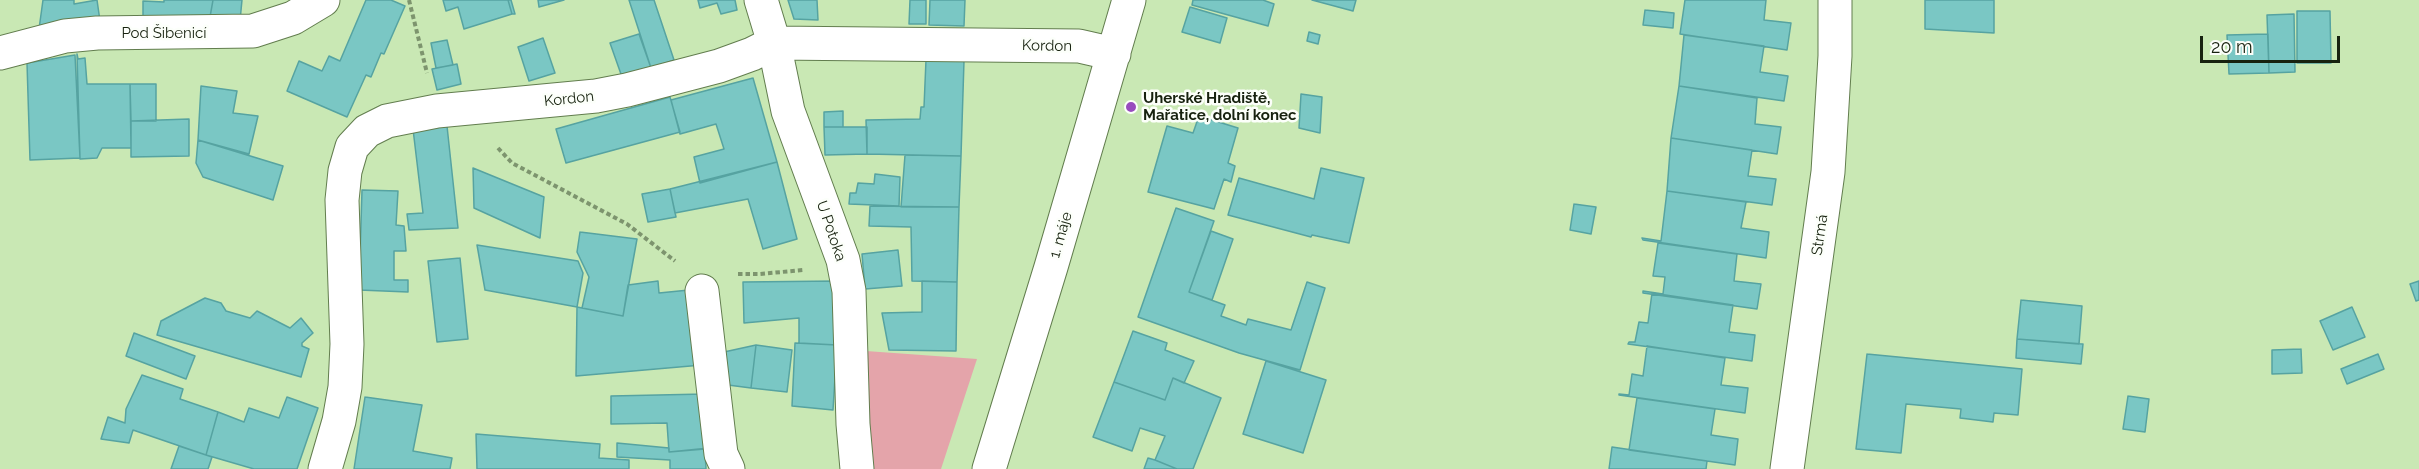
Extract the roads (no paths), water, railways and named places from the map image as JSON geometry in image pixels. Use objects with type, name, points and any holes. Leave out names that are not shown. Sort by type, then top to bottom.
[{"type":"street","name":"Pod Šibenicí","points":[[0,53],[65,36],[97,33],[254,31],[293,18],[323,0]]},
{"type":"street","name":"U Potoka","points":[[761,0],[774,44],[788,111],[844,265],[851,317],[856,469]]},
{"type":"street","name":"1. máje","points":[[989,469],[1130,0]]},
{"type":"street","name":"Strmá","points":[[1787,469],[1828,172],[1836,56],[1835,0]]},
{"type":"street","name":"Kordon","points":[[325,469],[339,421],[345,387],[347,344],[342,200],[345,171],[359,137],[367,130],[387,121],[437,111],[596,96],[627,90],[719,66],[774,44],[1079,46],[1114,54]]},
{"type":"street","points":[[716,282],[721,454],[728,469]]},
{"type":"place","name":"Uherské Hradiště, Mařatice, dolní konec","points":[[1131,107]]}]
